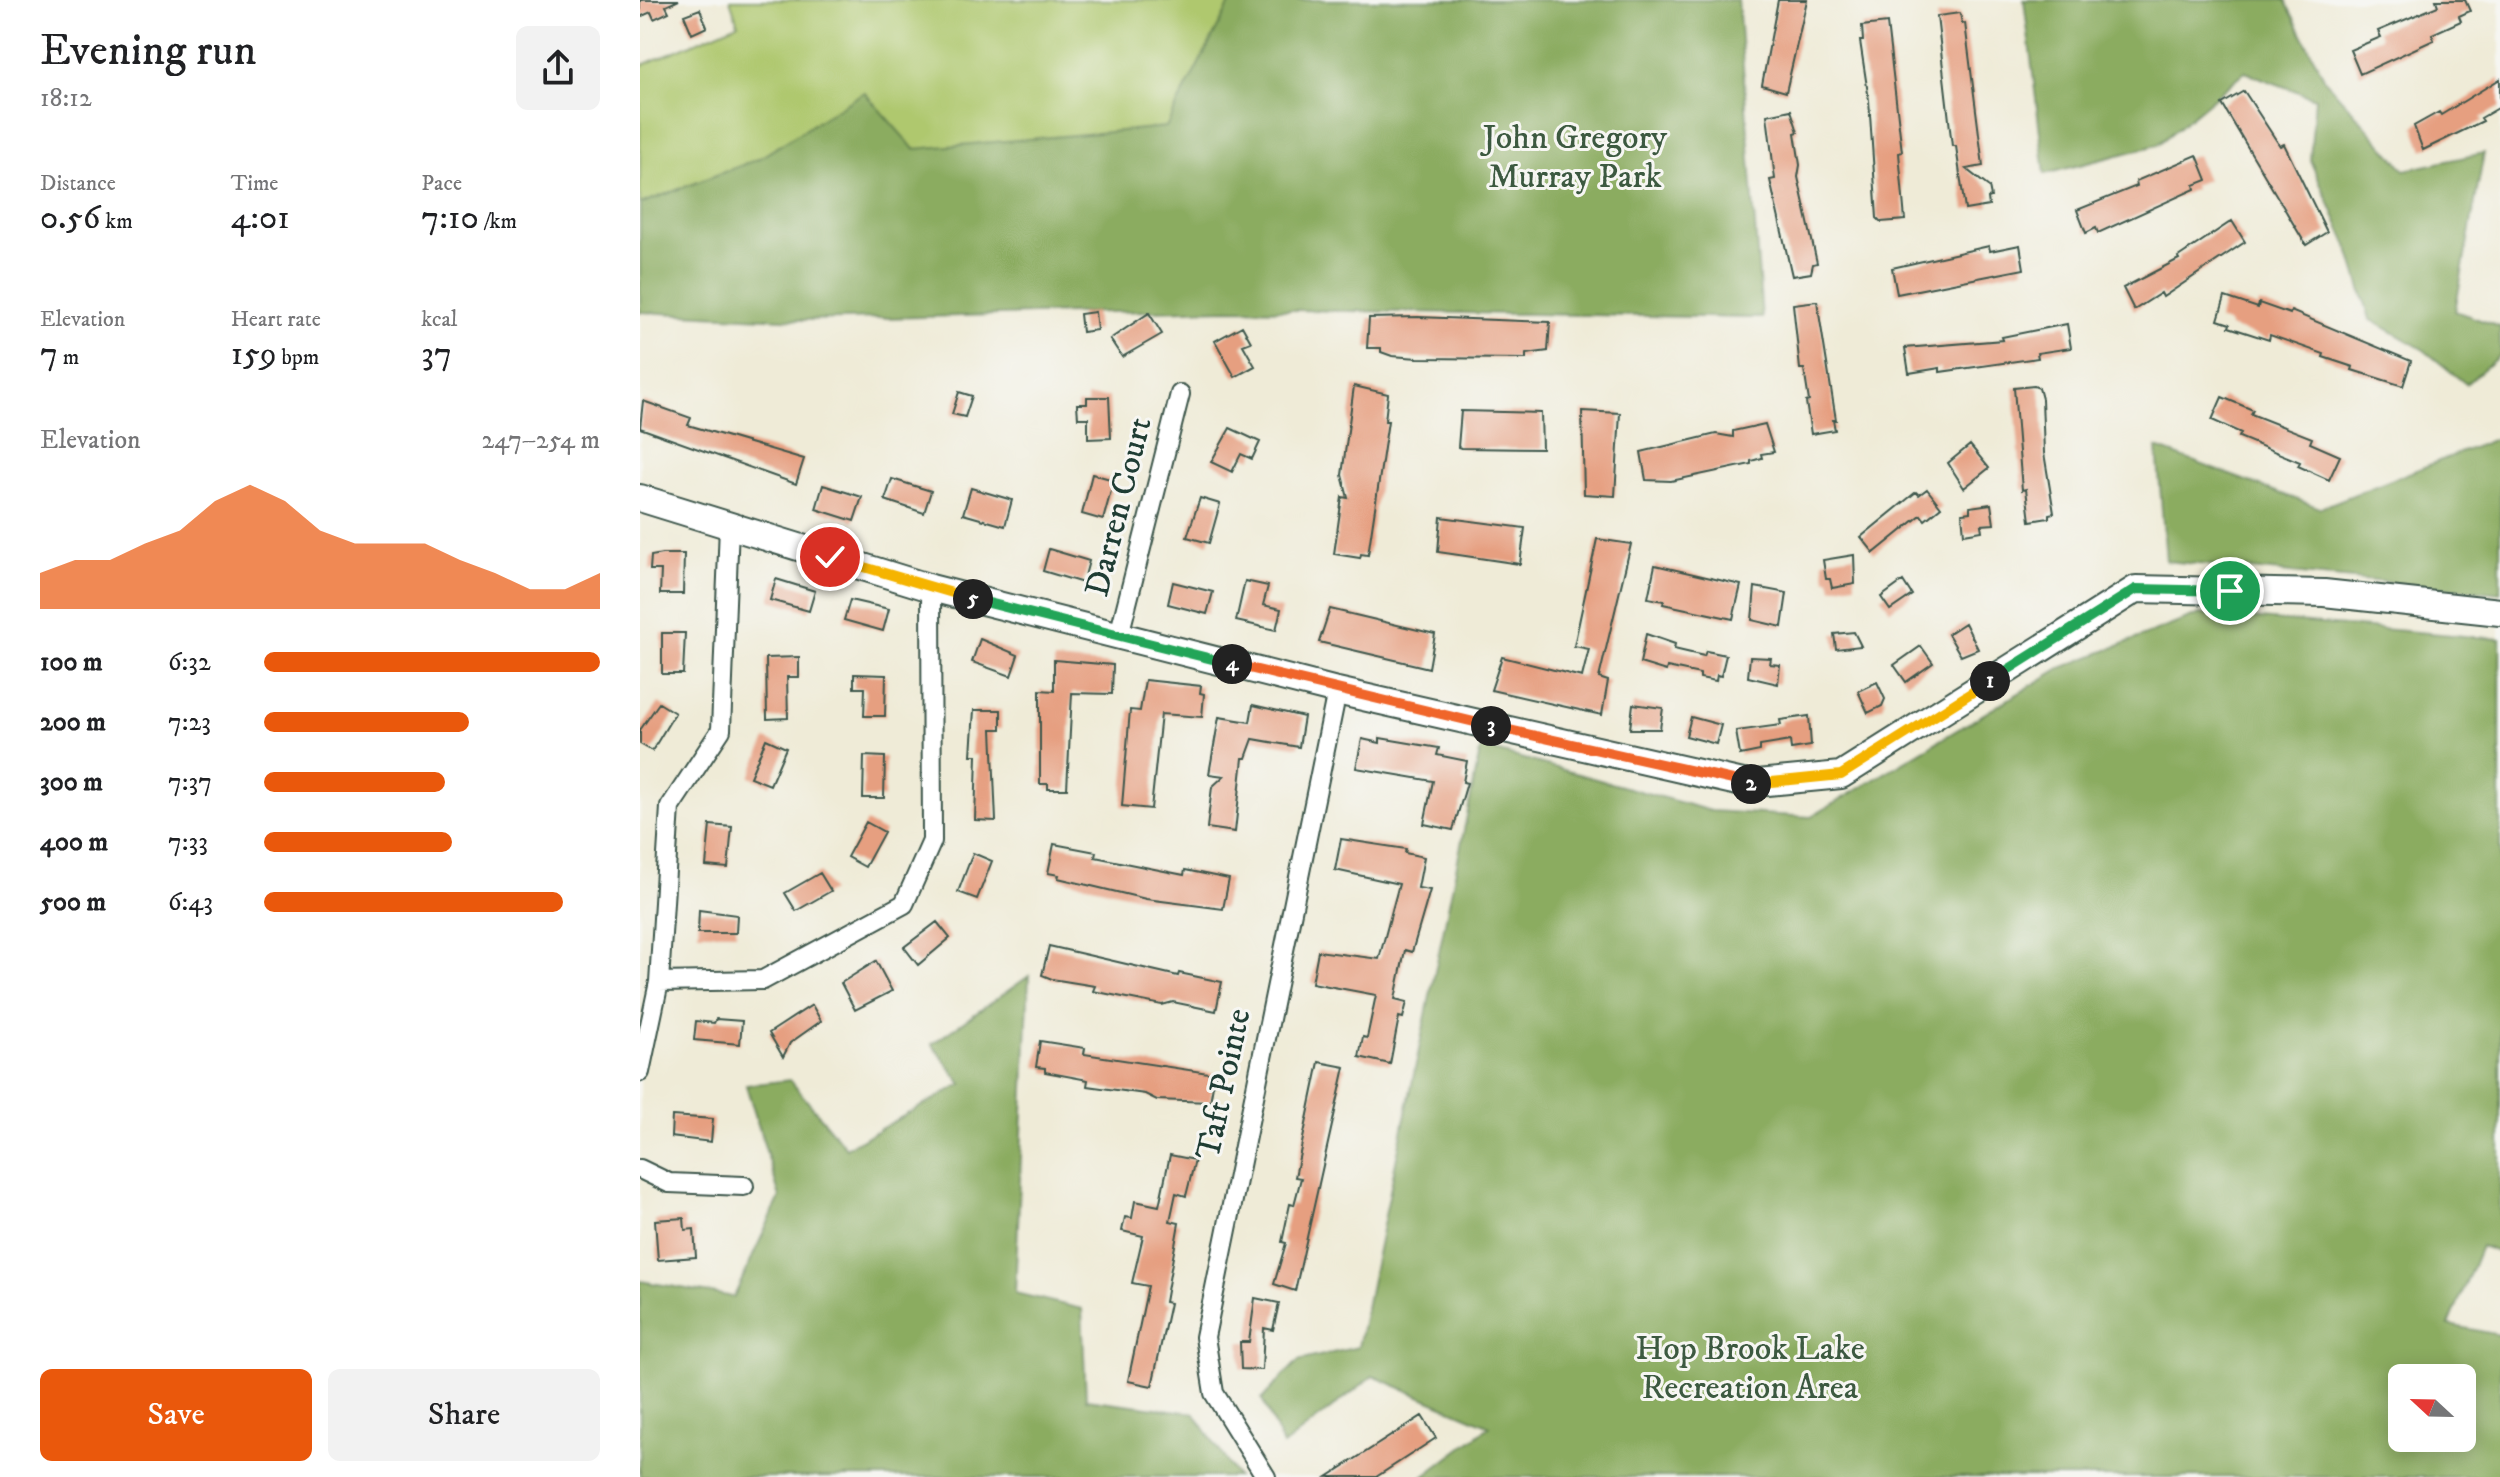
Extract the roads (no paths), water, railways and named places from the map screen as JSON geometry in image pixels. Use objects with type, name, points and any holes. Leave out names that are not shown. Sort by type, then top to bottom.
[{"type":"street","name":"Darren Court","points":[[1119,635],[1180,394]]},
{"type":"street","points":[[640,498],[931,588],[1337,691],[1747,784],[1841,775],[2136,589],[2324,593],[2500,612]]},
{"type":"street","points":[[640,1072],[659,982],[670,807],[721,730],[729,526]]},
{"type":"street","points":[[659,982],[763,980],[904,904],[932,841],[931,588]]},
{"type":"street","name":"Taft Pointe","points":[[1266,1477],[1214,1393],[1205,1337],[1337,691]]},
{"type":"street","points":[[640,1169],[669,1183],[744,1186]]},
{"type":"park label","name":"John Gregory Murray Park","points":[[1575,158]]},
{"type":"park label","name":"Hop Brook Lake Recreation Area","points":[[1750,1368]]}]
